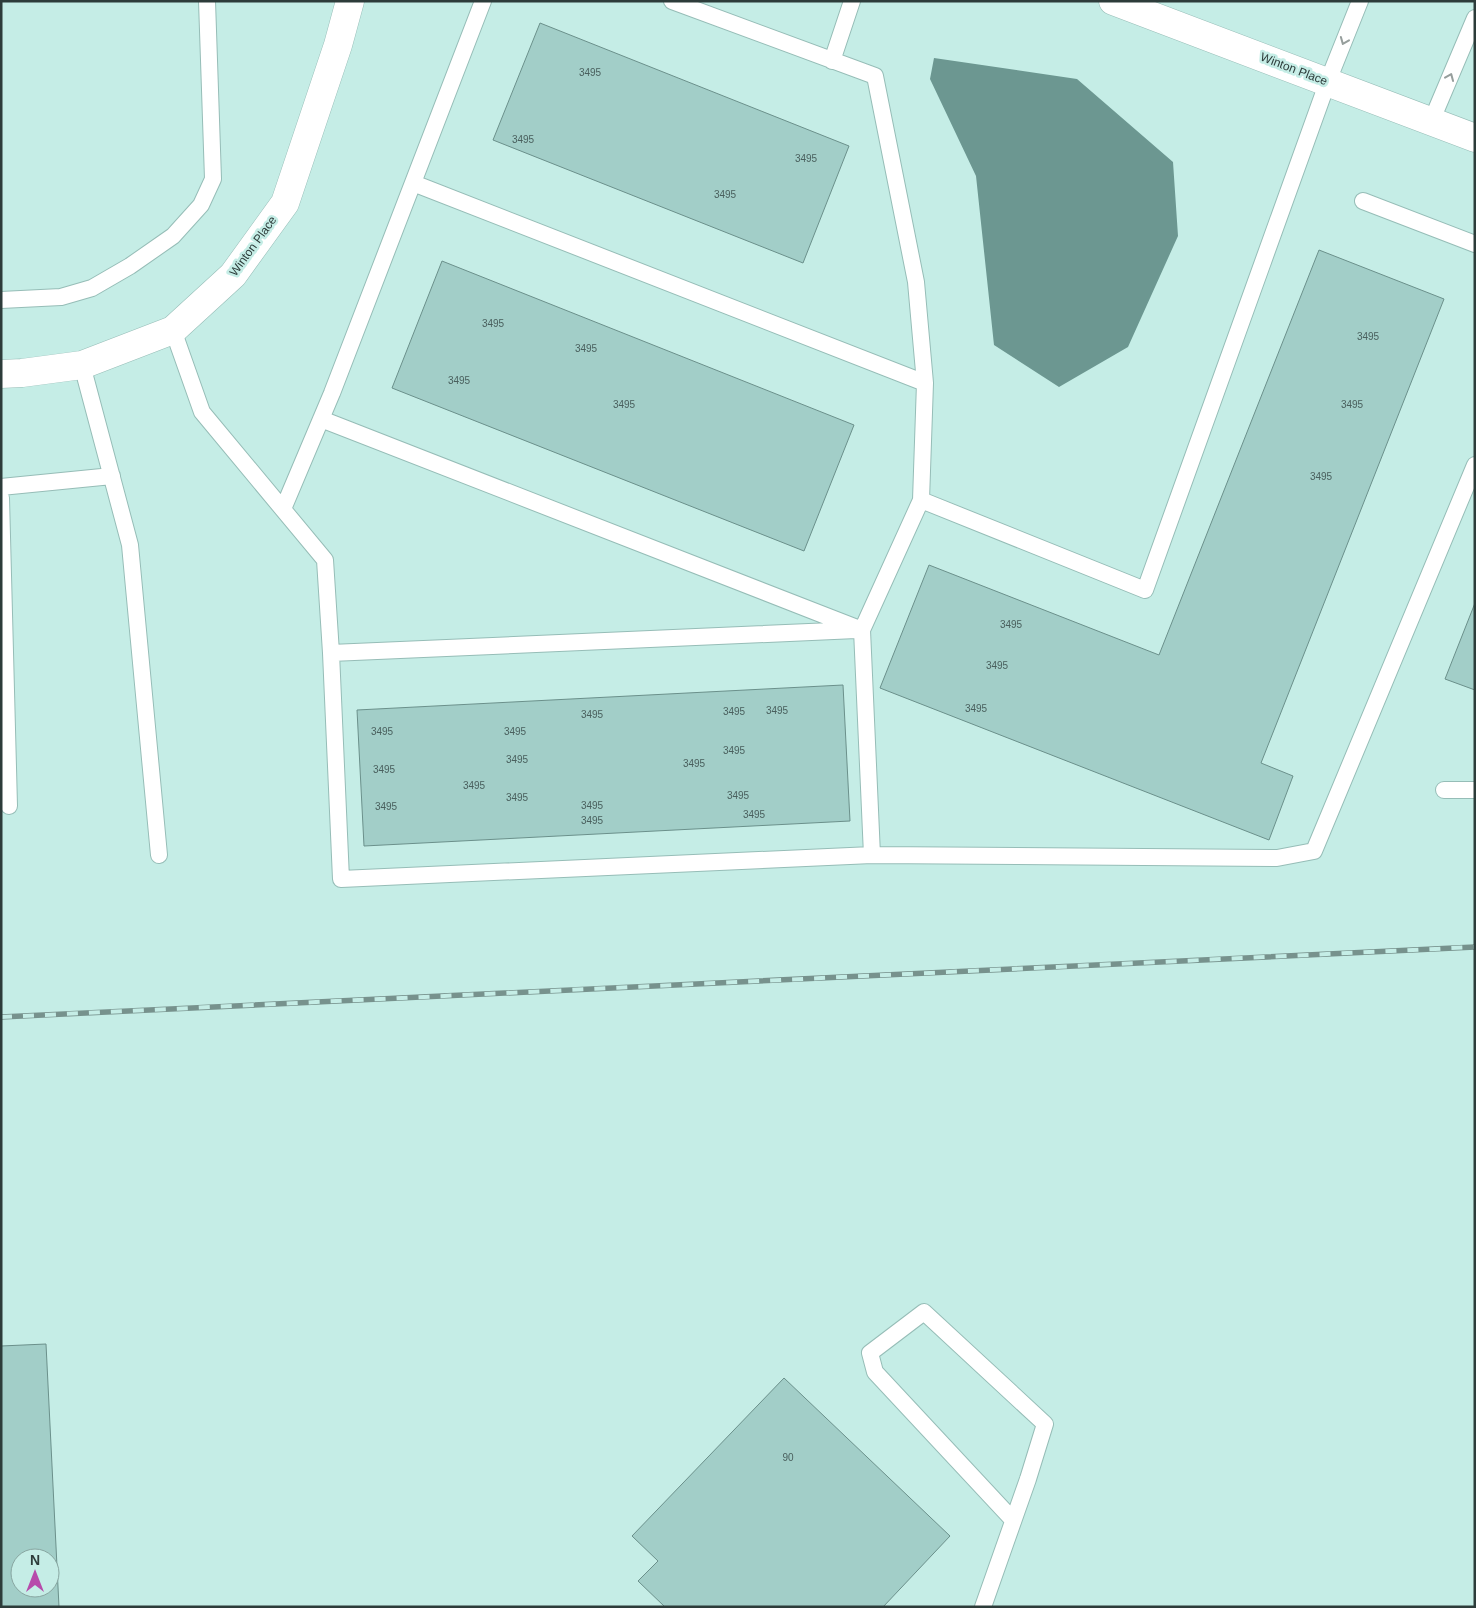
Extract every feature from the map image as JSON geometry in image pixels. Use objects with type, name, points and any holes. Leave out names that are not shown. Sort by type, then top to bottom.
[{"type":"street","name":"Winton Place","points":[[1,374],[82,365],[172,330],[233,275],[285,203],[338,45],[350,1]]},
{"type":"street","name":"Winton Place","points":[[1113,1],[1475,138]]},
{"type":"lane","points":[[1,300],[61,296],[92,288],[130,266],[172,236],[200,205],[213,178],[206,1]]},
{"type":"lane","points":[[283,510],[321,419],[483,1]]},
{"type":"lane","points":[[672,1],[875,76],[916,282],[925,383],[921,500],[862,630],[872,855]]},
{"type":"lane","points":[[832,61],[852,1]]},
{"type":"lane","points":[[921,500],[1145,590],[1328,81],[1360,1]]},
{"type":"lane","points":[[1432,122],[1475,18]]},
{"type":"lane","points":[[413,184],[925,383]]},
{"type":"lane","points":[[1363,201],[1475,244]]},
{"type":"lane","points":[[172,330],[202,412],[325,560],[341,879],[872,855],[1277,858],[1314,851],[1475,465]]},
{"type":"lane","points":[[82,365],[130,545],[159,855]]},
{"type":"lane","points":[[321,419],[862,630]]},
{"type":"lane","points":[[1,487],[112,476]]},
{"type":"lane","points":[[1,498],[9,806]]},
{"type":"lane","points":[[331,652],[862,630]]},
{"type":"lane","points":[[1444,790],[1475,790]]},
{"type":"lane","points":[[983,1607],[1013,1520],[1044,1424],[924,1312],[870,1353],[875,1372],[1013,1520]]},
{"type":"water","points":[[934,58],[1077,79],[1173,162],[1178,236],[1128,347],[1059,387],[994,345],[976,176],[930,79]]},
{"type":"building","points":[[540,23],[849,146],[803,263],[493,140]]},
{"type":"building","points":[[1319,250],[1444,299],[1261,763],[1293,776],[1269,840],[880,688],[929,565],[1159,655]]},
{"type":"building","points":[[442,261],[854,425],[804,551],[392,388]]},
{"type":"building","points":[[1475,603],[1475,690],[1445,679]]},
{"type":"building","points":[[843,685],[850,821],[364,846],[357,710]]},
{"type":"building","points":[[46,1344],[56,1548],[10,1548],[10,1598],[59,1598],[59,1607],[1,1607],[1,1346]]},
{"type":"building","points":[[784,1378],[950,1536],[883,1607],[665,1607],[638,1581],[658,1561],[632,1536]]},
{"type":"railway","points":[[1,1017],[1475,947]]}]
